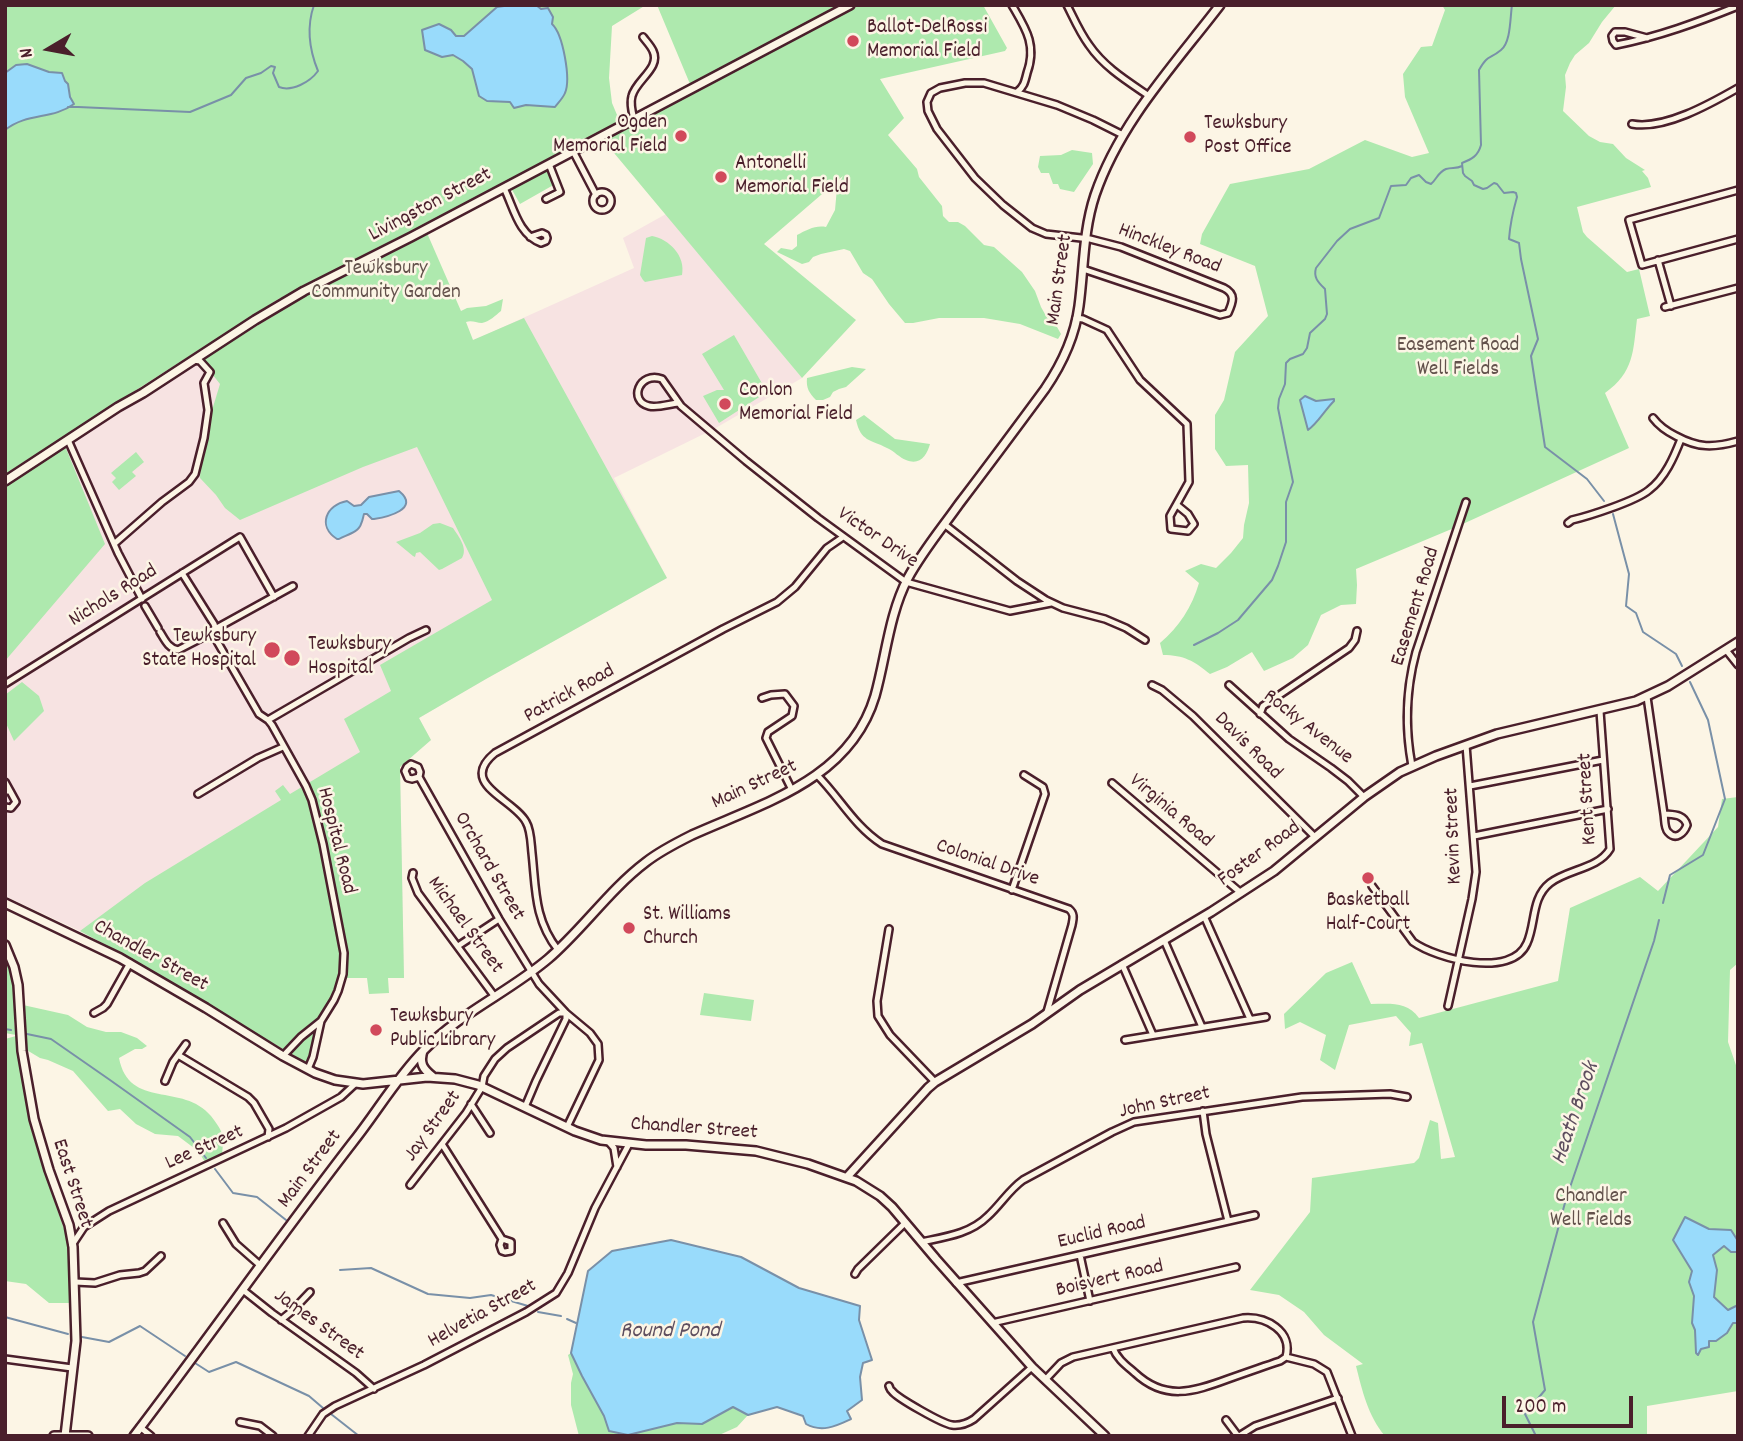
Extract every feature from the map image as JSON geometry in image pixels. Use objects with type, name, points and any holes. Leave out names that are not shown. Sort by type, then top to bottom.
[{"type":"main road","name":"Livingston Street","points":[[5,481],[291,298],[850,5]]},
{"type":"main road","name":"Main Street","points":[[134,1436],[424,1049],[558,950],[646,862],[691,835],[792,790],[817,775],[845,749],[870,709],[906,582],[944,524],[1052,379],[1066,351],[1076,318],[1088,221],[1098,188],[1123,135],[1149,96],[1220,5]]},
{"type":"main road","name":"Foster Road","points":[[847,1177],[935,1082],[1274,872],[1388,780],[1412,766],[1497,734],[1647,697],[1738,642]]},
{"type":"main road","name":"Chandler Street","points":[[5,903],[130,963],[283,1056],[335,1080],[355,1084],[433,1077],[458,1080],[482,1087],[593,1138],[629,1144],[756,1151],[847,1177],[880,1196],[892,1207],[1044,1380],[1105,1436]]},
{"type":"main road","name":"East Street","points":[[5,945],[18,985],[22,1051],[34,1119],[69,1225],[72,1245],[76,1341],[65,1435]]},
{"type":"main road","points":[[424,1049],[422,1066],[433,1077]]},
{"type":"main road","points":[[372,1084],[381,1089],[385,1100]]},
{"type":"main road","points":[[54,1436],[88,1436]]},
{"type":"street","points":[[1012,5],[1027,35],[1032,53],[1023,86],[1017,92]]},
{"type":"street","points":[[1067,5],[1083,37],[1097,55],[1116,73],[1149,96]]},
{"type":"street","points":[[1647,38],[1622,31],[1615,32],[1612,36],[1616,45],[1647,38],[1738,6]]},
{"type":"street","points":[[634,119],[632,95],[655,59],[654,52],[643,37]]},
{"type":"street","points":[[1086,238],[1046,234],[1023,222],[975,178],[937,128],[927,107],[927,99],[940,88],[984,83],[1070,110],[1123,135]]},
{"type":"street","points":[[1632,124],[1649,124],[1682,116],[1738,88]]},
{"type":"street","points":[[573,151],[596,195]]},
{"type":"street","points":[[546,199],[560,192],[549,164]]},
{"type":"street","points":[[504,188],[520,225],[530,237]]},
{"type":"street","points":[[1738,190],[1629,219],[1642,265],[1738,239]]},
{"type":"street","name":"Hinckley Road","points":[[1083,269],[1220,315],[1228,313],[1233,299],[1229,290],[1213,282],[1121,247],[1086,238]]},
{"type":"street","points":[[1658,260],[1668,307],[1738,288]]},
{"type":"street","points":[[1076,318],[1107,330],[1140,380],[1187,424],[1189,482],[1170,516],[1171,528],[1188,531],[1194,524],[1188,514],[1177,505]]},
{"type":"street","points":[[114,544],[189,482],[195,474],[208,410],[204,383],[209,372],[200,362],[194,360]]},
{"type":"street","name":"Victor Drive","points":[[678,403],[649,406],[643,404],[637,391],[643,381],[653,377],[662,379],[678,403],[713,433],[818,518],[906,582],[1009,611],[1051,603]]},
{"type":"street","points":[[1653,418],[1662,428],[1698,445],[1712,447],[1738,441]]},
{"type":"street","points":[[1567,523],[1635,498],[1651,489],[1663,474],[1681,439]]},
{"type":"street","points":[[68,440],[114,544],[142,599]]},
{"type":"street","name":"Easement Road","points":[[1412,766],[1408,728],[1412,671],[1466,502]]},
{"type":"street","points":[[944,524],[1024,586],[1051,603],[1114,623],[1145,640]]},
{"type":"street","name":"Nichols Road","points":[[5,684],[240,537],[274,597]]},
{"type":"street","name":"Patrick Road","points":[[558,950],[547,934],[537,908],[527,822],[519,812],[487,787],[483,773],[485,763],[495,753],[776,603],[795,587],[827,548],[843,537]]},
{"type":"street","name":"Hospital Road","points":[[182,573],[214,624],[214,631],[258,714],[268,720],[306,786],[316,814],[344,953],[343,974],[338,991],[321,1021],[308,1069]]},
{"type":"street","points":[[145,606],[167,645],[178,650],[293,586]]},
{"type":"street","points":[[268,720],[426,630]]},
{"type":"street","points":[[1260,713],[1263,706],[1349,648],[1357,631]]},
{"type":"street","points":[[1726,650],[1738,665]]},
{"type":"street","name":"Davis Road","points":[[1152,685],[1193,716],[1315,837]]},
{"type":"street","name":"Rocky Avenue","points":[[1229,685],[1289,740],[1331,768],[1364,797]]},
{"type":"street","points":[[762,698],[785,694],[794,706],[792,716],[768,732],[766,738],[792,790]]},
{"type":"street","points":[[1647,697],[1666,830],[1671,835],[1679,836],[1685,832],[1687,825],[1683,817],[1664,814]]},
{"type":"street","name":"Kent Street","points":[[1372,886],[1413,942],[1430,951],[1477,963],[1501,961],[1523,951],[1537,901],[1545,888],[1550,882],[1597,861],[1608,853],[1611,844],[1600,710]]},
{"type":"street","name":"Kevin Street","points":[[1448,1006],[1475,886],[1476,862],[1466,745]]},
{"type":"street","points":[[198,794],[258,758],[283,747]]},
{"type":"street","points":[[1470,786],[1603,760]]},
{"type":"street","name":"Colonial Drive","points":[[817,775],[841,801],[859,827],[881,844],[1069,909],[1073,915],[1072,925],[1047,1012]]},
{"type":"street","points":[[1012,890],[1045,794],[1043,787],[1024,775]]},
{"type":"street","name":"Orchard Street","points":[[419,776],[499,919],[539,984],[566,1013],[594,1037],[599,1049],[599,1060],[567,1127]]},
{"type":"street","points":[[5,782],[16,802],[11,808],[5,807]]},
{"type":"street","name":"Virginia Road","points":[[1112,783],[1241,892]]},
{"type":"street","points":[[1474,836],[1608,809]]},
{"type":"street","name":"Michael Street","points":[[412,873],[418,893],[495,996]]},
{"type":"street","points":[[1204,916],[1250,1019]]},
{"type":"street","points":[[458,946],[499,919]]},
{"type":"street","points":[[889,929],[877,1001],[878,1016],[890,1035],[935,1082]]},
{"type":"street","points":[[1164,940],[1202,1027]]},
{"type":"street","points":[[94,1013],[107,1004],[130,963]]},
{"type":"street","points":[[1122,964],[1153,1035]]},
{"type":"street","name":"Jay Street","points":[[410,1185],[471,1104],[482,1087],[489,1066],[499,1054],[559,1013],[566,1013]]},
{"type":"street","points":[[525,1107],[566,1019],[566,1013]]},
{"type":"street","points":[[1125,1040],[1266,1017]]},
{"type":"street","name":"Hospital Road","points":[[283,1056],[321,1021]]},
{"type":"street","points":[[165,1081],[186,1044]]},
{"type":"street","points":[[178,1055],[248,1097],[270,1129],[268,1137]]},
{"type":"street","name":"Lee Street","points":[[72,1245],[84,1227],[109,1211],[268,1137],[330,1104],[355,1084]]},
{"type":"street","name":"John Street","points":[[921,1242],[962,1233],[974,1227],[1023,1180],[1134,1122],[1302,1097],[1390,1094],[1406,1097]]},
{"type":"street","points":[[471,1104],[490,1133]]},
{"type":"street","points":[[1203,1111],[1206,1134],[1228,1221]]},
{"type":"street","points":[[608,1141],[614,1148],[617,1167]]},
{"type":"street","points":[[442,1144],[502,1239]]},
{"type":"street","name":"Helvetia Street","points":[[309,1436],[318,1420],[330,1409],[518,1317],[556,1293],[629,1144]]},
{"type":"street","name":"Euclid Road","points":[[957,1283],[1255,1215]]},
{"type":"street","points":[[223,1223],[236,1244],[261,1266]]},
{"type":"street","points":[[855,1274],[905,1223]]},
{"type":"street","points":[[1080,1255],[1090,1301]]},
{"type":"street","points":[[75,1282],[95,1283],[120,1275],[139,1273],[161,1256]]},
{"type":"street","name":"Boisvert Road","points":[[992,1323],[1236,1267]]},
{"type":"street","name":"James Street","points":[[243,1290],[374,1389]]},
{"type":"street","points":[[281,1320],[310,1292]]},
{"type":"street","points":[[1044,1380],[1069,1358],[1238,1319],[1255,1318],[1271,1324],[1287,1341],[1286,1357],[1280,1361],[1213,1385],[1178,1392],[1160,1389],[1144,1381],[1119,1358],[1113,1348]]},
{"type":"street","points":[[1286,1357],[1314,1364],[1329,1374],[1352,1436]]},
{"type":"street","points":[[5,1359],[72,1368]]},
{"type":"street","points":[[889,1386],[895,1394],[938,1420],[957,1426],[974,1419],[1032,1367]]},
{"type":"street","points":[[1226,1420],[1239,1436],[1255,1426],[1338,1398]]},
{"type":"street","points":[[240,1422],[260,1426],[273,1436]]},
{"type":"street","points":[[140,1427],[151,1436]]},
{"type":"shaded area","name":"Tewksbury State Hospital","points":[[666,214],[802,378],[714,429],[614,478],[667,578],[419,718],[431,740],[400,767],[404,978],[346,978],[324,1023],[313,1067],[137,962],[80,931],[5,896],[5,484],[283,308],[337,279],[474,340],[634,268],[623,238]]},
{"type":"green space","points":[[5,5],[646,5],[612,26],[609,78],[612,103],[620,122],[473,199],[451,214],[280,298],[5,474]]},
{"type":"green space","points":[[657,5],[843,5],[690,84]]},
{"type":"green space","points":[[859,5],[983,5],[1007,48],[1005,51],[880,79],[904,118],[888,135],[917,169],[919,177],[942,206],[943,216],[949,222],[958,222],[965,226],[984,245],[994,247],[1022,272],[1035,291],[1050,323],[1057,327],[1061,334],[1058,339],[1020,324],[984,318],[939,318],[905,323],[872,279],[863,273],[850,251],[844,249],[821,254],[802,264],[777,252],[781,248],[792,250],[797,246],[797,235],[815,227],[826,227],[835,210],[837,188],[843,176],[764,244],[856,320],[802,378],[604,141]]},
{"type":"green space","name":"Easement Road Well Fields","points":[[1442,5],[1616,5],[1589,43],[1570,63],[1565,75],[1563,111],[1589,136],[1600,142],[1613,144],[1626,158],[1645,170],[1642,171],[1651,187],[1577,207],[1583,232],[1587,237],[1627,272],[1639,269],[1650,316],[1637,319],[1633,351],[1627,369],[1605,393],[1629,448],[1454,528],[1356,569],[1356,604],[1341,605],[1321,615],[1308,645],[1293,658],[1264,671],[1252,652],[1210,674],[1188,660],[1163,655],[1160,643],[1184,616],[1196,592],[1199,583],[1185,571],[1201,564],[1216,568],[1243,538],[1249,503],[1248,465],[1226,466],[1215,449],[1215,415],[1224,400],[1235,352],[1268,316],[1255,266],[1200,244],[1202,234],[1230,184],[1309,169],[1365,140],[1412,157],[1429,153],[1405,97],[1403,74],[1421,47],[1432,46],[1445,10]]},
{"type":"green space","points":[[1072,150],[1092,153],[1093,164],[1074,192],[1060,189],[1058,184],[1053,184],[1049,173],[1041,173],[1038,167],[1040,156],[1061,155]]},
{"type":"green space","points":[[548,168],[557,183],[520,204],[511,188]]},
{"type":"green space","name":"Tewksbury Community Garden","points":[[427,233],[461,311],[503,299],[501,311],[490,320],[482,323],[466,322],[473,340],[524,318],[667,578],[419,718],[431,740],[400,767],[404,978],[388,978],[389,993],[369,994],[367,978],[346,978],[324,1023],[313,1067],[80,931],[145,883],[281,800],[275,791],[283,785],[290,794],[360,752],[344,719],[391,691],[380,665],[492,600],[417,447],[240,520],[225,508],[200,478],[201,456],[211,408],[220,384],[201,360],[309,294]]},
{"type":"green space","points":[[652,236],[670,245],[679,255],[682,275],[645,282],[643,280],[640,275],[646,238]]},
{"type":"green space","points":[[734,335],[767,392],[719,423],[703,396],[724,390],[702,354]]},
{"type":"green space","points":[[852,367],[866,369],[846,387],[823,400],[816,400],[810,393],[807,378]]},
{"type":"green space","points":[[864,415],[895,439],[930,444],[927,452],[915,462],[867,439],[856,420]]},
{"type":"green space","points":[[65,446],[105,544],[5,661],[5,484]]},
{"type":"green space","points":[[136,452],[144,462],[132,472],[136,476],[119,490],[112,482],[116,478],[111,473]]},
{"type":"green space","points":[[440,523],[453,528],[464,550],[462,558],[442,569],[439,570],[420,552],[416,553],[415,557],[396,542],[420,533],[433,524]]},
{"type":"green space","points":[[22,682],[39,696],[44,711],[14,741],[5,721],[5,695]]},
{"type":"green space","name":"Chandler Well Fields","points":[[1738,797],[1738,963],[1730,970],[1728,1042],[1738,1071],[1738,1391],[1647,1406],[1647,1436],[1385,1436],[1374,1420],[1363,1393],[1356,1366],[1363,1364],[1324,1335],[1304,1312],[1279,1295],[1250,1290],[1310,1212],[1312,1178],[1414,1163],[1419,1158],[1430,1120],[1438,1123],[1441,1159],[1455,1157],[1422,1043],[1409,1046],[1411,1033],[1396,1016],[1349,1025],[1335,1070],[1320,1060],[1326,1035],[1300,1022],[1285,1029],[1284,1014],[1326,973],[1352,962],[1371,1004],[1404,1006],[1419,1018],[1558,981],[1570,908],[1640,877],[1658,891],[1718,827],[1722,799]]},
{"type":"green space","points":[[5,964],[10,968],[16,998],[16,1035],[5,1033]]},
{"type":"green space","points":[[704,993],[754,1000],[751,1021],[700,1015]]},
{"type":"green space","points":[[23,1005],[68,1015],[87,1027],[106,1032],[121,1032],[137,1038],[147,1046],[119,1058],[125,1074],[134,1084],[145,1090],[186,1100],[211,1116],[221,1131],[222,1156],[205,1162],[198,1151],[178,1136],[155,1134],[136,1124],[120,1109],[108,1111],[73,1071],[25,1049]]},
{"type":"green space","points":[[16,1036],[30,1125],[67,1238],[71,1303],[49,1303],[26,1284],[5,1281],[5,1039]]},
{"type":"green space","points":[[571,1353],[582,1376],[733,1407],[748,1415],[737,1427],[717,1436],[579,1436],[571,1405],[573,1374],[568,1355]]},
{"type":"water","points":[[511,5],[548,8],[553,17],[552,24],[563,47],[567,78],[565,93],[555,107],[526,105],[514,108],[510,102],[487,101],[479,96],[472,69],[463,61],[453,55],[442,57],[425,50],[422,30],[439,24],[456,36],[464,36],[497,7]]},
{"type":"water","points":[[27,64],[49,72],[62,73],[74,104],[57,112],[14,124],[5,130],[5,73],[16,65]]},
{"type":"water","points":[[1305,396],[1316,401],[1334,399],[1308,430],[1300,400]]},
{"type":"water","points":[[399,491],[405,497],[406,503],[400,511],[374,519],[364,514],[358,529],[339,539],[327,528],[329,511],[340,503],[347,501],[354,506],[361,505],[369,497]]},
{"type":"water","points":[[1685,1217],[1709,1229],[1731,1230],[1738,1241],[1738,1252],[1731,1252],[1724,1246],[1713,1255],[1717,1270],[1714,1297],[1728,1310],[1738,1305],[1738,1323],[1733,1323],[1727,1333],[1716,1341],[1709,1341],[1709,1347],[1701,1349],[1698,1355],[1692,1323],[1694,1296],[1689,1282],[1692,1271],[1673,1240]]},
{"type":"water","name":"Round Pond","points":[[671,1240],[741,1257],[799,1288],[860,1306],[859,1320],[872,1360],[863,1363],[860,1377],[862,1400],[847,1411],[851,1419],[834,1426],[818,1428],[806,1424],[803,1416],[777,1407],[748,1415],[733,1407],[702,1424],[677,1423],[628,1435],[609,1431],[571,1353],[588,1271],[612,1251]]},
{"type":"waterway","points":[[68,107],[190,112],[231,95],[246,78],[271,66],[275,67],[273,73],[279,87],[300,85],[318,71],[310,38],[314,5]]},
{"type":"waterway","name":"Heath Brook","points":[[1512,5],[1504,46],[1487,59],[1479,70],[1481,145],[1474,157],[1462,163],[1463,173],[1474,185],[1483,189],[1494,183],[1504,193],[1516,193],[1509,239],[1519,243],[1538,339],[1531,356],[1545,447],[1587,479],[1604,501]]},
{"type":"waterway","points":[[1194,645],[1238,620],[1272,580],[1286,542],[1286,502],[1293,482],[1278,408],[1285,384],[1286,363],[1303,354],[1310,333],[1327,314],[1325,289],[1316,277],[1316,268],[1350,229],[1379,218],[1391,186],[1406,185],[1411,178],[1419,175],[1431,184],[1443,170],[1462,166]]},
{"type":"waterway","name":"Heath Brook","points":[[1613,514],[1629,574],[1626,606],[1636,613],[1643,632],[1676,654],[1682,666]]},
{"type":"waterway","name":"Heath Brook","points":[[1663,903],[1670,875],[1703,855],[1725,799],[1708,720],[1690,682]]},
{"type":"waterway","name":"Heath Brook","points":[[1536,1436],[1525,1414],[1545,1390],[1533,1322],[1566,1199],[1659,920]]},
{"type":"waterway","points":[[5,1029],[11,1030]]},
{"type":"waterway","points":[[27,1034],[51,1039],[190,1137],[206,1158]]},
{"type":"waterway","points":[[215,1169],[233,1193],[257,1197],[286,1220]]},
{"type":"waterway","points":[[340,1270],[371,1268],[428,1294],[470,1298],[491,1295],[528,1306]]},
{"type":"waterway","points":[[538,1312],[561,1316]]},
{"type":"waterway","points":[[5,1317],[68,1334]]},
{"type":"waterway","points":[[567,1319],[576,1323]]},
{"type":"waterway","points":[[82,1337],[109,1342],[140,1326],[185,1356]]},
{"type":"waterway","points":[[195,1363],[209,1372],[236,1362],[309,1396],[323,1408]]},
{"type":"waterway","points":[[331,1414],[359,1436]]},
{"type":"place","name":"Ballot-DelRossi Memorial Field","points":[[853,41]]},
{"type":"place","name":"Ogden Memorial Field","points":[[681,136]]},
{"type":"place","name":"Tewksbury Post Office","points":[[1190,137]]},
{"type":"place","name":"Antonelli Memorial Field","points":[[721,177]]},
{"type":"place","name":"Conlon Memorial Field","points":[[725,404]]},
{"type":"place","name":"Tewksbury State Hospital","points":[[272,650]]},
{"type":"place","name":"Tewksbury Hospital","points":[[292,658]]},
{"type":"place","name":"Basketball Half-Court","points":[[1368,878]]},
{"type":"place","name":"St. Williams Church","points":[[629,928]]},
{"type":"place","name":"Tewksbury Public Library","points":[[376,1030]]}]
